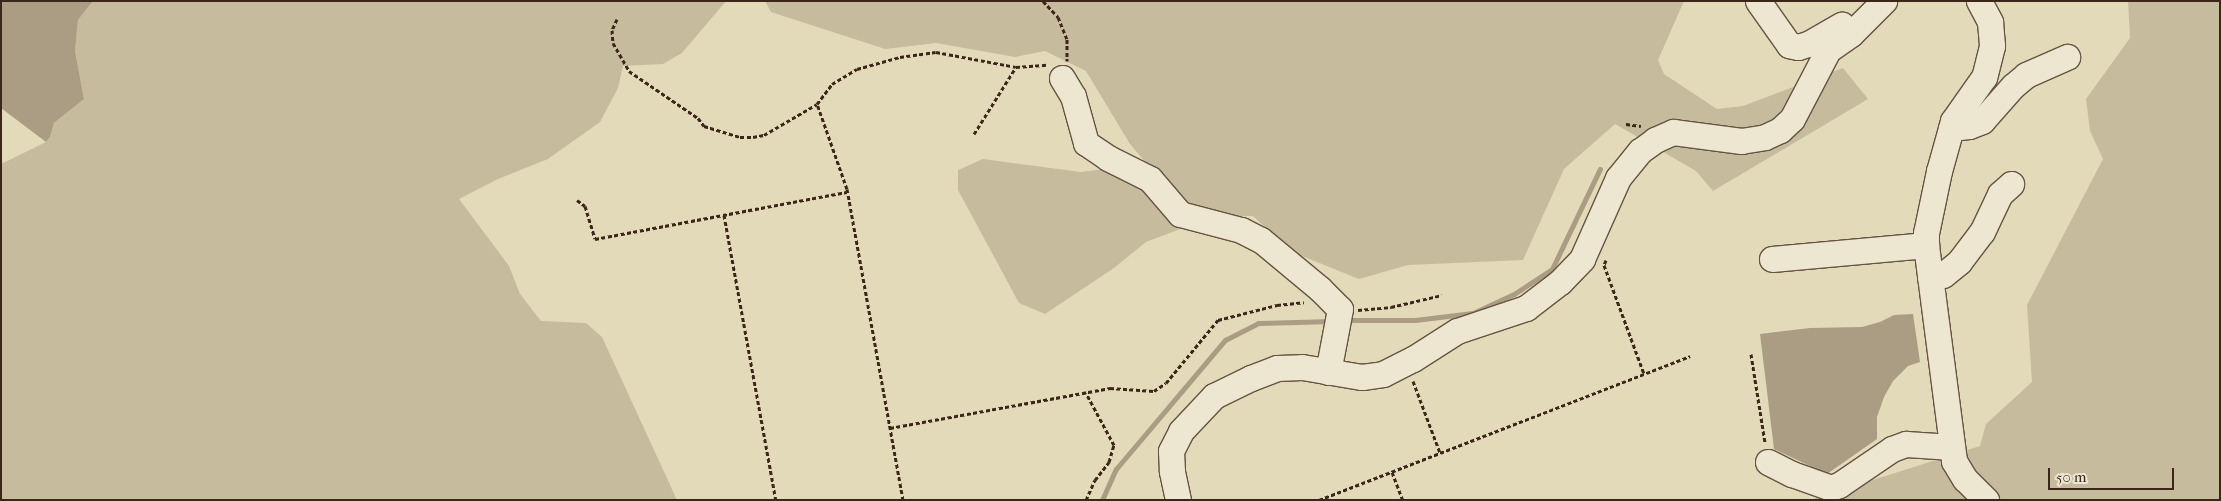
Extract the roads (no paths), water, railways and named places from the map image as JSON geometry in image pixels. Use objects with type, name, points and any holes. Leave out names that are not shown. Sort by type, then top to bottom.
[{"type":"street","points":[[1758,1],[1789,45],[1798,48],[1882,3]]},
{"type":"street","points":[[1979,1],[1990,22],[1992,46],[1984,77],[1953,121],[1939,171],[1926,233],[1926,245],[1954,461],[1965,479],[1986,500]]},
{"type":"street","points":[[1178,500],[1172,470],[1172,451],[1181,431],[1214,396],[1251,378],[1278,368],[1302,367],[1362,377],[1383,374],[1406,363],[1457,331],[1526,308],[1560,282],[1582,259],[1618,178],[1640,151],[1656,140],[1674,132],[1741,141],[1765,137],[1780,130],[1792,119],[1828,50],[1851,34],[1882,3]]},
{"type":"street","points":[[1951,128],[1969,126],[1982,121],[2013,86],[2026,75],[2067,57]]},
{"type":"street","points":[[1062,78],[1073,96],[1086,143],[1108,158],[1150,179],[1180,214],[1241,230],[1261,240],[1335,304],[1336,336],[1328,372]]},
{"type":"street","points":[[1930,277],[1943,275],[1959,262],[1982,232],[2000,194],[2011,184]]},
{"type":"street","points":[[1772,259],[1926,245]]},
{"type":"street","points":[[1768,462],[1792,474],[1831,488],[1839,485],[1892,449],[1906,444],[1952,447]]},
{"type":"waterway","points":[[1345,320],[1415,320],[1473,313],[1514,294],[1552,269],[1600,169]]},
{"type":"waterway","points":[[1102,500],[1116,469],[1225,340],[1258,323],[1332,321]]}]
